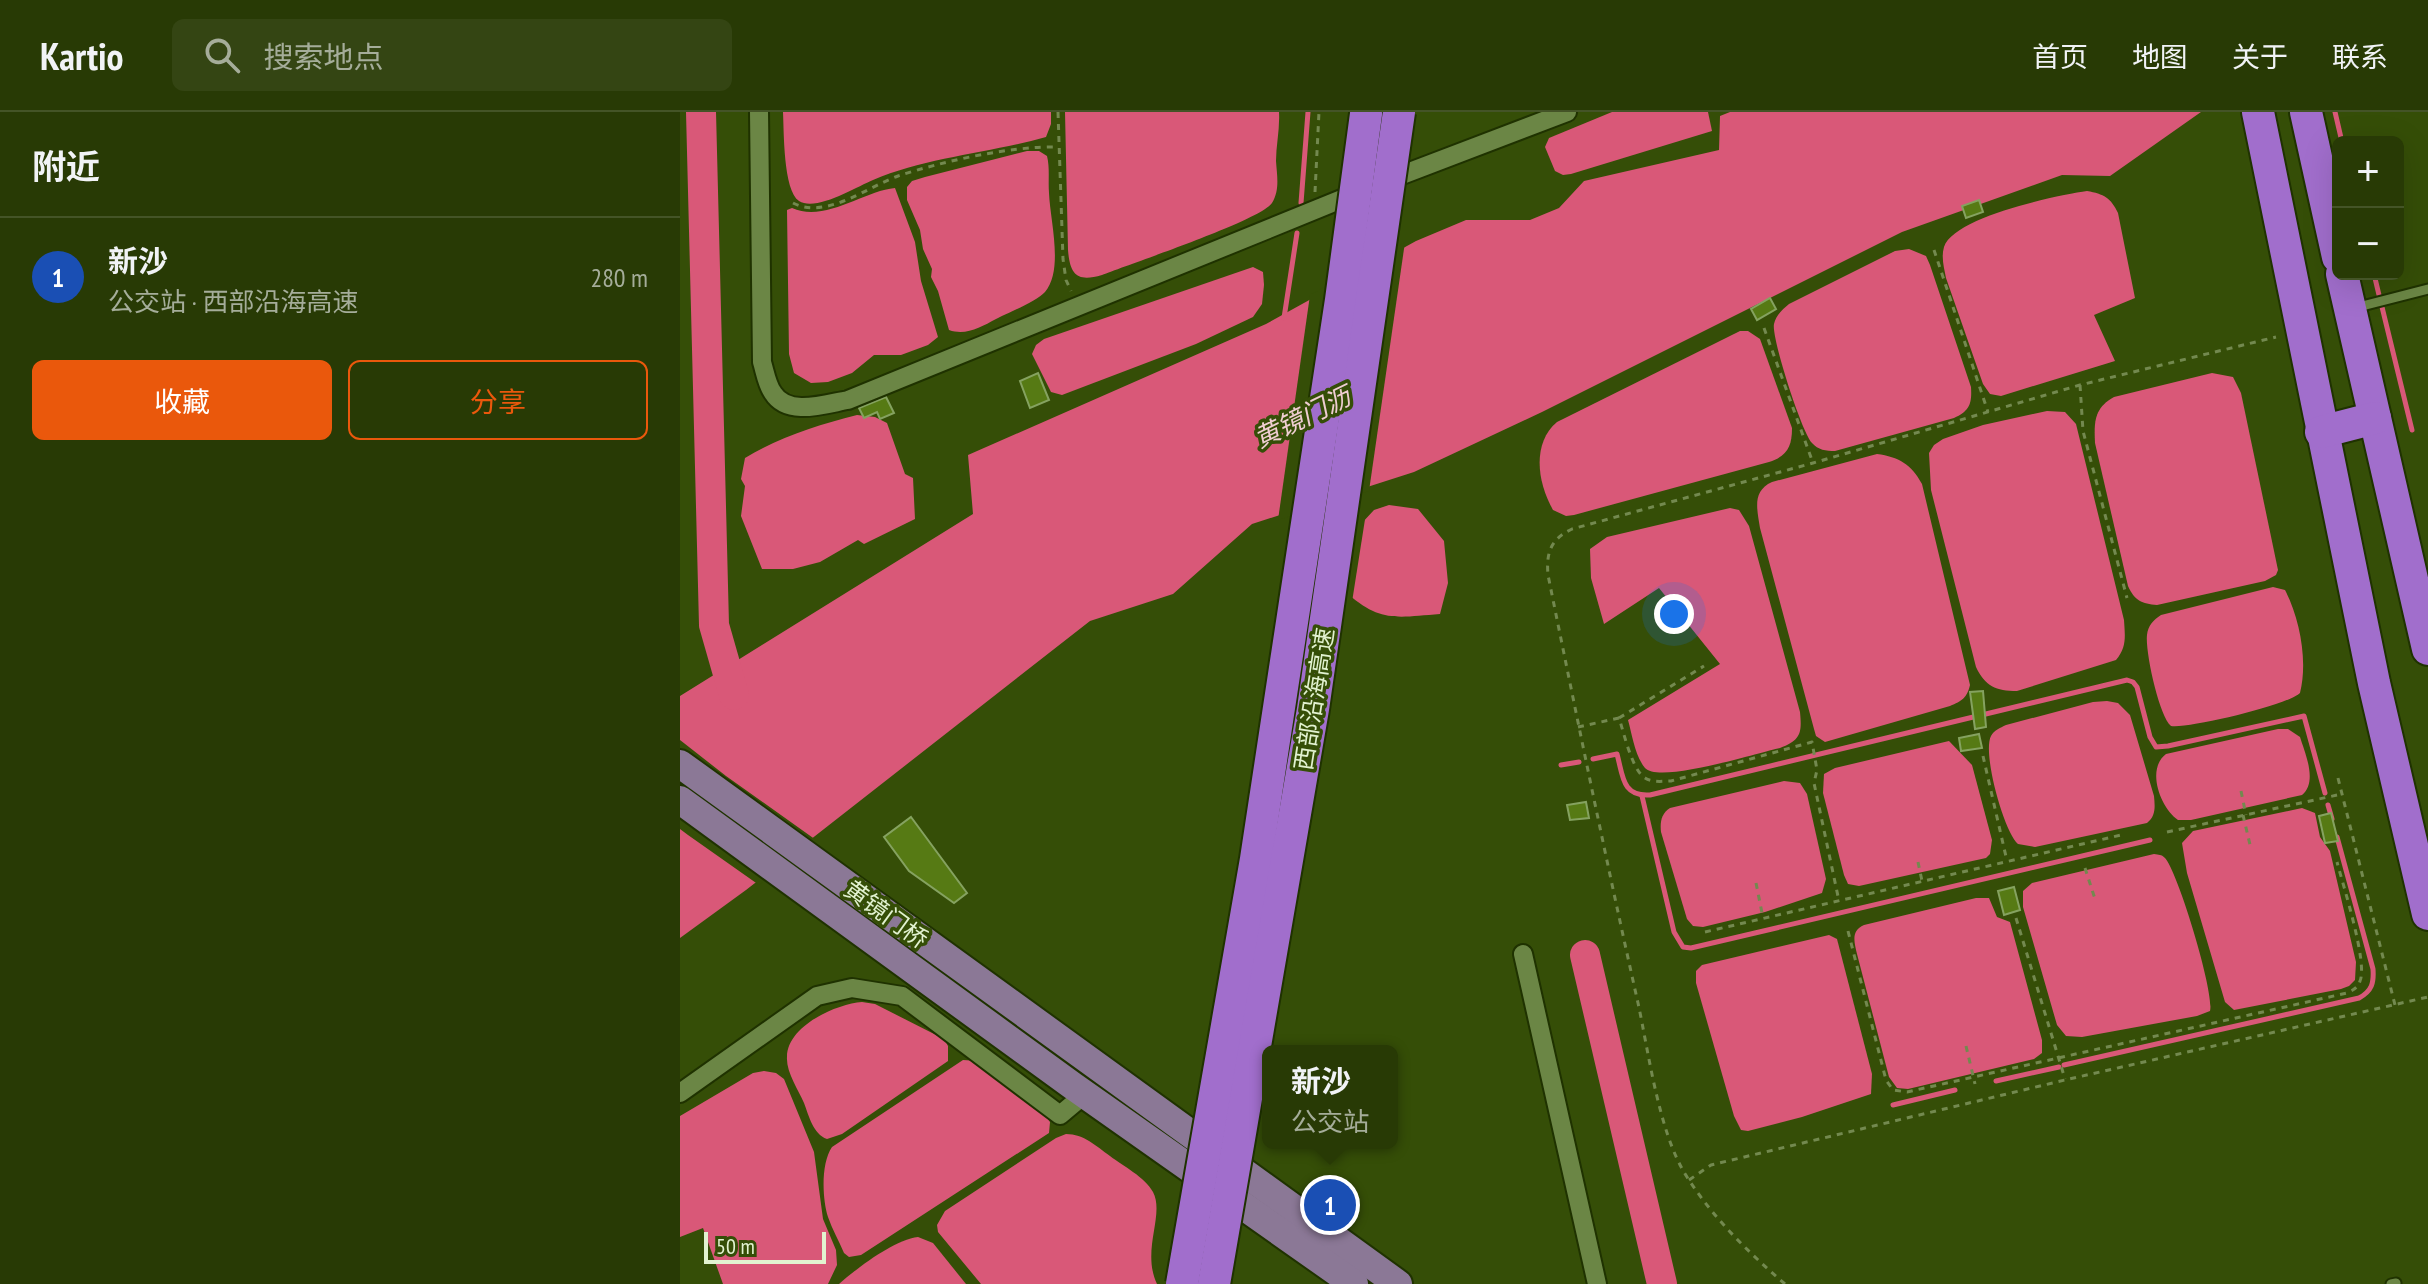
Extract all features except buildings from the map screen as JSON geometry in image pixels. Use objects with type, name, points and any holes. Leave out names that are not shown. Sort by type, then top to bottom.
[{"type":"highway","points":[[1341,300],[1345,112]]},
{"type":"highway","name":"西部沿海高速","points":[[1182,1284],[1258,845],[1341,300],[1366,112]]},
{"type":"highway","name":"西部沿海高速","points":[[1214,1284],[1313,709],[1399,112]]},
{"type":"highway","points":[[2258,112],[2374,683],[2428,914]]},
{"type":"highway","points":[[2306,112],[2332,231]]},
{"type":"highway","points":[[2343,280],[2428,649]]},
{"type":"highway","points":[[2321,432],[2375,418]]},
{"type":"main road","name":"黄镜门桥","points":[[680,764],[1398,1284]]},
{"type":"main road","name":"黄镜门桥","points":[[680,800],[1079,1090],[1354,1284]]},
{"type":"street","points":[[759,112],[762,362],[773,395],[784,403],[798,407],[848,400],[1313,211],[1567,112]]},
{"type":"street","points":[[1523,954],[1597,1284]]},
{"type":"street","points":[[680,1093],[817,996],[852,988],[902,996],[1060,1115],[1079,1090]]},
{"type":"lane","points":[[2366,305],[2428,289]]},
{"type":"path","points":[[1058,112],[1066,280],[1074,296],[1086,303]]},
{"type":"path","points":[[1313,211],[1319,112]]},
{"type":"path","points":[[793,203],[801,207],[839,203],[898,176],[1020,148],[1058,147]]},
{"type":"path","points":[[1934,250],[1988,412]]},
{"type":"path","points":[[1764,328],[1813,463]]},
{"type":"path","points":[[1785,1284],[1745,1249],[1689,1180],[1666,1129],[1601,839],[1548,575],[1547,560],[1551,545],[1560,534],[1572,529],[2080,385],[2276,337]]},
{"type":"path","points":[[2080,385],[2083,431],[2127,598]]},
{"type":"path","points":[[1578,727],[1619,718],[1704,666]]},
{"type":"path","points":[[1619,718],[1636,767],[1644,778],[1656,782],[1671,781],[1812,742],[1817,770],[1814,783],[1839,901]]},
{"type":"path","points":[[1983,756],[2007,861]]},
{"type":"path","points":[[2338,778],[2395,1005]]},
{"type":"path","points":[[2241,791],[2251,849]]},
{"type":"path","points":[[2167,832],[2342,794]]},
{"type":"path","points":[[1705,932],[2121,835]]},
{"type":"path","points":[[1918,862],[1922,881]]},
{"type":"path","points":[[1848,931],[1886,1080],[1893,1090],[1907,1092],[2355,989],[2361,981],[2362,961],[2337,862]]},
{"type":"path","points":[[2085,868],[2095,899]]},
{"type":"path","points":[[1756,883],[1763,918]]},
{"type":"path","points":[[2016,918],[2065,1080]]},
{"type":"path","points":[[1689,1180],[1711,1165],[2428,997]]},
{"type":"path","points":[[1966,1046],[1975,1084]]},
{"type":"water","points":[[783,112],[1051,112],[1051,124],[1046,137],[915,166],[825,201],[806,204],[799,201],[790,185],[785,160]]},
{"type":"water","points":[[1065,112],[1279,112],[1275,198],[1263,211],[1221,230],[1102,275],[1081,277],[1073,271],[1068,250]]},
{"type":"water","points":[[1612,112],[1708,112],[1712,131],[1571,174],[1563,175],[1555,171],[1545,147],[1549,138]]},
{"type":"water","name":"黄镜门沥","points":[[1730,112],[2201,112],[2110,176],[2062,175],[1902,232],[1542,412],[1414,472],[1252,524],[1173,594],[1090,621],[680,938],[680,696],[973,514],[968,455],[1266,324],[1416,241],[1466,220],[1530,220],[1559,208],[1584,181],[1719,150],[1720,116]]},
{"type":"water","points":[[1027,151],[1039,151],[1047,156],[1048,161],[1055,258],[1051,283],[1036,299],[985,325],[967,331],[949,330],[931,277],[932,269],[923,249],[920,230],[907,200],[907,187],[912,181],[925,177]]},
{"type":"water","points":[[895,188],[915,242],[921,281],[938,337],[928,345],[901,355],[874,355],[852,373],[828,382],[811,383],[794,373],[789,354],[787,210],[818,212]]},
{"type":"water","points":[[2087,191],[2106,198],[2118,213],[2135,298],[2094,315],[2115,361],[2001,396],[1990,394],[1983,384],[1946,278],[1944,247],[1952,236],[1966,226],[1986,217],[2054,197]]},
{"type":"water","points":[[1909,249],[1926,256],[1930,265],[1971,387],[1969,406],[1954,418],[1835,451],[1820,449],[1807,436],[1795,404],[1777,347],[1775,321],[1789,304],[1895,251]]},
{"type":"water","points":[[1253,267],[1263,272],[1264,285],[1262,304],[1253,317],[1196,344],[1062,395],[1051,392],[1032,354],[1036,345],[1044,339]]},
{"type":"water","points":[[1740,331],[1748,331],[1760,339],[1792,428],[1791,440],[1784,454],[1769,462],[1574,515],[1566,516],[1553,510],[1543,487],[1540,463],[1544,441],[1557,422]]},
{"type":"water","points":[[2212,373],[2233,377],[2241,393],[2278,570],[2276,575],[2265,581],[2157,605],[2147,604],[2136,598],[2128,586],[2095,443],[2097,416],[2102,406],[2114,397]]},
{"type":"water","points":[[2047,411],[2065,412],[2076,424],[2124,620],[2124,641],[2116,660],[2017,691],[2003,690],[1987,683],[1976,667],[1931,490],[1929,453],[1943,439],[1983,425]]},
{"type":"water","points":[[857,415],[875,417],[887,423],[905,474],[913,478],[915,519],[864,544],[858,540],[820,562],[793,569],[762,569],[741,516],[745,486],[741,479],[745,458],[799,432]]},
{"type":"water","points":[[1877,454],[1904,463],[1922,484],[1970,685],[1963,698],[1950,706],[1825,742],[1816,736],[1814,729],[1760,528],[1757,501],[1761,490],[1772,482]]},
{"type":"water","points":[[1389,505],[1418,509],[1444,541],[1448,583],[1440,614],[1401,617],[1381,614],[1348,594],[1361,524],[1374,510]]},
{"type":"water","points":[[1730,508],[1739,510],[1749,526],[1800,712],[1799,735],[1780,748],[1731,761],[1688,770],[1654,772],[1645,768],[1639,757],[1628,720],[1720,664],[1659,588],[1604,624],[1591,578],[1590,549],[1607,537]]},
{"type":"water","points":[[2273,587],[2285,590],[2295,614],[2303,654],[2300,693],[2277,704],[2237,715],[2171,726],[2162,710],[2151,668],[2147,635],[2151,624],[2161,615]]},
{"type":"water","points":[[2107,701],[2118,703],[2130,715],[2154,796],[2152,817],[2147,823],[2035,847],[2018,844],[2012,837],[1996,792],[1989,758],[1992,734],[2006,725]]},
{"type":"water","points":[[2288,729],[2300,737],[2310,775],[2307,789],[2302,795],[2191,820],[2178,820],[2171,814],[2161,797],[2156,778],[2160,761],[2166,754]]},
{"type":"water","points":[[1949,741],[1972,765],[1992,840],[1990,854],[1986,858],[1859,886],[1848,884],[1823,793],[1824,774],[1835,768]]},
{"type":"water","points":[[1784,781],[1800,783],[1807,794],[1826,879],[1822,893],[1765,912],[1703,927],[1693,926],[1687,919],[1661,832],[1663,816],[1670,808]]},
{"type":"water","points":[[2302,808],[2315,813],[2320,837],[2330,851],[2356,962],[2355,980],[2341,989],[2234,1010],[2225,1002],[2187,873],[2182,843],[2193,831]]},
{"type":"water","points":[[2154,854],[2165,858],[2178,885],[2207,982],[2210,1011],[2082,1037],[2066,1036],[2057,1025],[2023,907],[2023,891],[2032,883]]},
{"type":"water","points":[[1976,898],[1989,898],[1997,917],[2010,922],[2042,1040],[2042,1053],[2034,1059],[1908,1089],[1897,1088],[1889,1077],[1857,954],[1855,933],[1864,925]]},
{"type":"water","points":[[1829,935],[1837,939],[1872,1074],[1871,1094],[1802,1117],[1748,1131],[1741,1130],[1734,1116],[1696,983],[1696,971],[1702,965]]},
{"type":"water","points":[[862,1002],[875,1004],[944,1039],[948,1046],[948,1061],[842,1134],[827,1139],[812,1124],[790,1074],[787,1063],[789,1046],[795,1036],[815,1019],[839,1007]]},
{"type":"water","points":[[963,1060],[979,1061],[1046,1116],[1050,1122],[1049,1133],[861,1255],[849,1257],[831,1226],[825,1200],[824,1171],[832,1147]]},
{"type":"water","points":[[753,1073],[776,1073],[784,1079],[814,1152],[823,1219],[836,1250],[837,1265],[828,1284],[723,1284],[703,1228],[680,1237],[680,1116]]},
{"type":"water","points":[[1066,1134],[1084,1138],[1095,1145],[1139,1177],[1153,1192],[1156,1211],[1151,1259],[1157,1284],[981,1284],[938,1232],[937,1225],[945,1211]]},
{"type":"water","points":[[918,1237],[933,1243],[966,1284],[839,1284],[887,1249]]},
{"type":"pier","points":[[1405,242],[1369,491],[1278,520],[1310,295]]},
{"type":"pier","points":[[1366,513],[1352,602],[1344,593],[1357,523]]},
{"type":"pier","points":[[680,740],[816,840],[759,885],[688,835],[680,829]]},
{"type":"waterway","points":[[701,112],[714,625],[734,695]]},
{"type":"waterway","points":[[1301,203],[1308,112]]},
{"type":"waterway","points":[[2335,112],[2341,136]]},
{"type":"waterway","points":[[1284,318],[1297,233]]},
{"type":"waterway","points":[[2375,280],[2379,295]]},
{"type":"waterway","points":[[2382,307],[2412,430]]},
{"type":"waterway","points":[[1593,759],[1617,754],[1629,789],[1634,793],[1650,795],[2127,680],[2137,687],[2150,737],[2156,747],[2304,716],[2325,793]]},
{"type":"waterway","points":[[1561,765],[1579,762]]},
{"type":"waterway","points":[[1642,796],[1674,932],[1683,947],[1691,948],[2150,840]]},
{"type":"waterway","points":[[2328,805],[2332,819]]},
{"type":"waterway","points":[[2064,1065],[2359,998],[2367,992],[2373,969],[2337,837]]},
{"type":"waterway","points":[[1585,955],[1662,1284]]},
{"type":"waterway","points":[[1996,1081],[2059,1067]]},
{"type":"waterway","points":[[1893,1105],[1955,1090]]},
{"type":"place","name":"新沙","points":[[1330,1205]]}]
